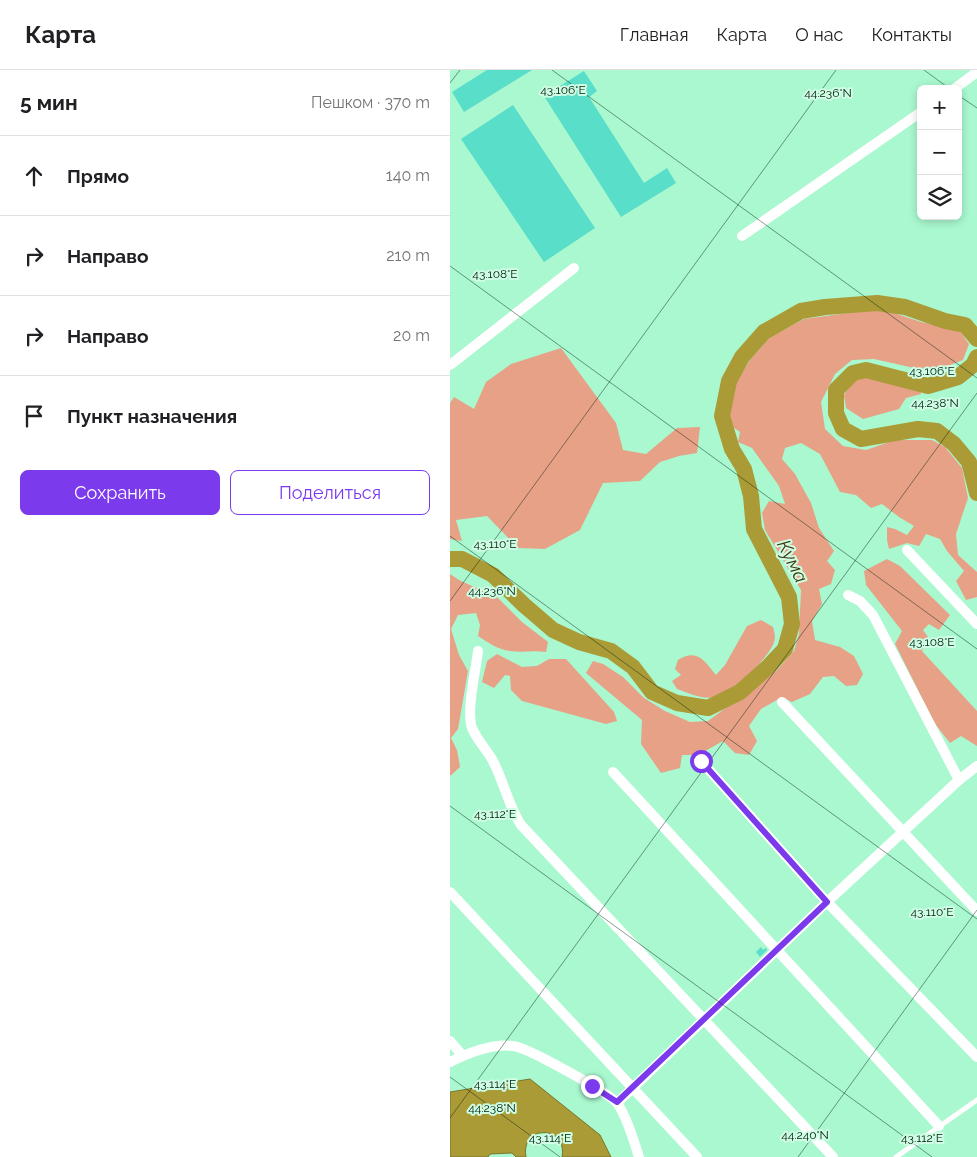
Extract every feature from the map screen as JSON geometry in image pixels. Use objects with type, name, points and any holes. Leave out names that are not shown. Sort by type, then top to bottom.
[{"type":"street","points":[[959,85],[977,72]]},
{"type":"street","points":[[742,236],[917,115]]},
{"type":"street","points":[[450,365],[574,268]]},
{"type":"street","points":[[907,550],[977,624]]},
{"type":"street","points":[[848,595],[860,601],[873,615],[959,780]]},
{"type":"street","points":[[478,651],[470,710],[472,728],[493,761],[504,785],[514,815],[520,825],[833,1157]]},
{"type":"street","points":[[782,702],[977,911]]},
{"type":"street","points":[[701,761],[827,902],[977,1057]]},
{"type":"street","points":[[617,1102],[827,902],[959,780],[977,766]]},
{"type":"street","points":[[613,772],[939,1126]]},
{"type":"street","points":[[450,892],[697,1157]]},
{"type":"street","points":[[450,1041],[463,1056]]},
{"type":"street","points":[[450,1062],[463,1056],[496,1047],[514,1046],[534,1054],[617,1102],[633,1136],[639,1157]]},
{"type":"lane","points":[[896,1157],[977,1100]]},
{"type":"shaded area","points":[[869,310],[894,313],[921,322],[959,330],[969,344],[963,360],[932,372],[874,359],[852,360],[835,374],[821,402],[825,429],[843,446],[866,450],[895,440],[932,440],[945,447],[962,468],[968,498],[956,534],[958,555],[977,572],[977,597],[966,600],[956,581],[964,571],[947,551],[940,539],[926,534],[919,546],[907,543],[889,549],[887,527],[907,535],[914,526],[882,504],[871,508],[856,495],[840,492],[820,454],[801,443],[785,448],[782,459],[795,474],[811,503],[819,528],[834,551],[827,561],[835,570],[831,584],[819,589],[822,604],[812,621],[815,640],[840,647],[854,656],[863,674],[857,685],[846,686],[834,676],[823,677],[810,694],[792,702],[782,697],[761,709],[749,726],[757,741],[749,755],[735,753],[723,741],[698,755],[682,755],[680,768],[661,773],[641,744],[642,720],[586,673],[593,661],[603,664],[623,677],[644,698],[665,711],[690,722],[708,721],[776,671],[794,651],[799,634],[801,590],[765,530],[762,513],[769,501],[785,504],[779,486],[752,448],[738,442],[740,432],[730,425],[729,411],[734,386],[750,360],[770,337],[804,319]]},
{"type":"shaded area","points":[[561,348],[616,423],[623,450],[646,454],[677,428],[700,427],[697,453],[660,462],[640,481],[603,483],[580,530],[545,549],[518,548],[487,516],[456,520],[462,541],[450,539],[450,403],[454,397],[474,409],[486,382],[511,364]]},
{"type":"shaded area","points":[[866,374],[920,390],[921,394],[906,398],[899,409],[863,419],[846,408],[844,395],[852,382]]},
{"type":"shaded area","points":[[887,559],[900,566],[950,615],[939,630],[929,624],[923,630],[928,637],[922,651],[977,711],[977,746],[961,736],[950,743],[935,724],[895,644],[902,631],[866,585],[864,571]]},
{"type":"shaded area","points":[[450,574],[498,598],[522,622],[548,642],[546,652],[515,652],[502,649],[478,636],[480,625],[476,613],[458,615],[451,629],[459,655],[468,671],[458,729],[451,738],[457,750],[460,767],[450,776]]},
{"type":"shaded area","points":[[761,620],[773,627],[774,642],[766,656],[741,682],[724,694],[712,698],[697,696],[677,689],[672,681],[681,675],[675,669],[678,660],[691,655],[696,656],[704,661],[716,675],[725,665],[747,626]]},
{"type":"shaded area","points":[[497,654],[522,667],[537,666],[549,659],[566,659],[614,712],[617,721],[606,724],[522,701],[511,690],[510,676],[505,675],[494,688],[482,682],[487,661]]},
{"type":"shaded area","points":[[530,1079],[600,1135],[611,1157],[562,1157],[562,1146],[558,1139],[552,1134],[544,1133],[536,1134],[530,1139],[526,1146],[526,1157],[516,1157],[512,1153],[490,1154],[488,1157],[450,1157],[450,1092]]},
{"type":"building","points":[[487,70],[532,70],[464,112],[452,92]]},
{"type":"building","points":[[584,71],[597,91],[589,97],[644,183],[667,168],[676,183],[621,217],[544,96]]},
{"type":"building","points":[[513,105],[595,228],[544,262],[461,139]]},
{"type":"building","points":[[761,947],[763,950],[766,948],[767,950],[760,957],[756,952]]},
{"type":"waterway","name":"Кума","points":[[450,559],[462,559],[493,575],[553,630],[579,642],[611,651],[633,667],[652,692],[677,703],[708,708],[740,692],[768,667],[785,649],[792,624],[789,597],[754,529],[751,496],[744,469],[732,449],[722,416],[729,381],[742,357],[764,332],[801,311],[877,303],[905,307],[945,321],[965,325],[977,339]]},
{"type":"waterway","name":"Кума","points":[[977,357],[973,365],[958,377],[928,386],[866,370],[853,373],[836,390],[836,413],[843,429],[861,439],[918,429],[937,431],[954,444],[969,462],[977,493]]},
{"type":"route","points":[[592,1086],[617,1102],[827,902],[701,761]]}]
